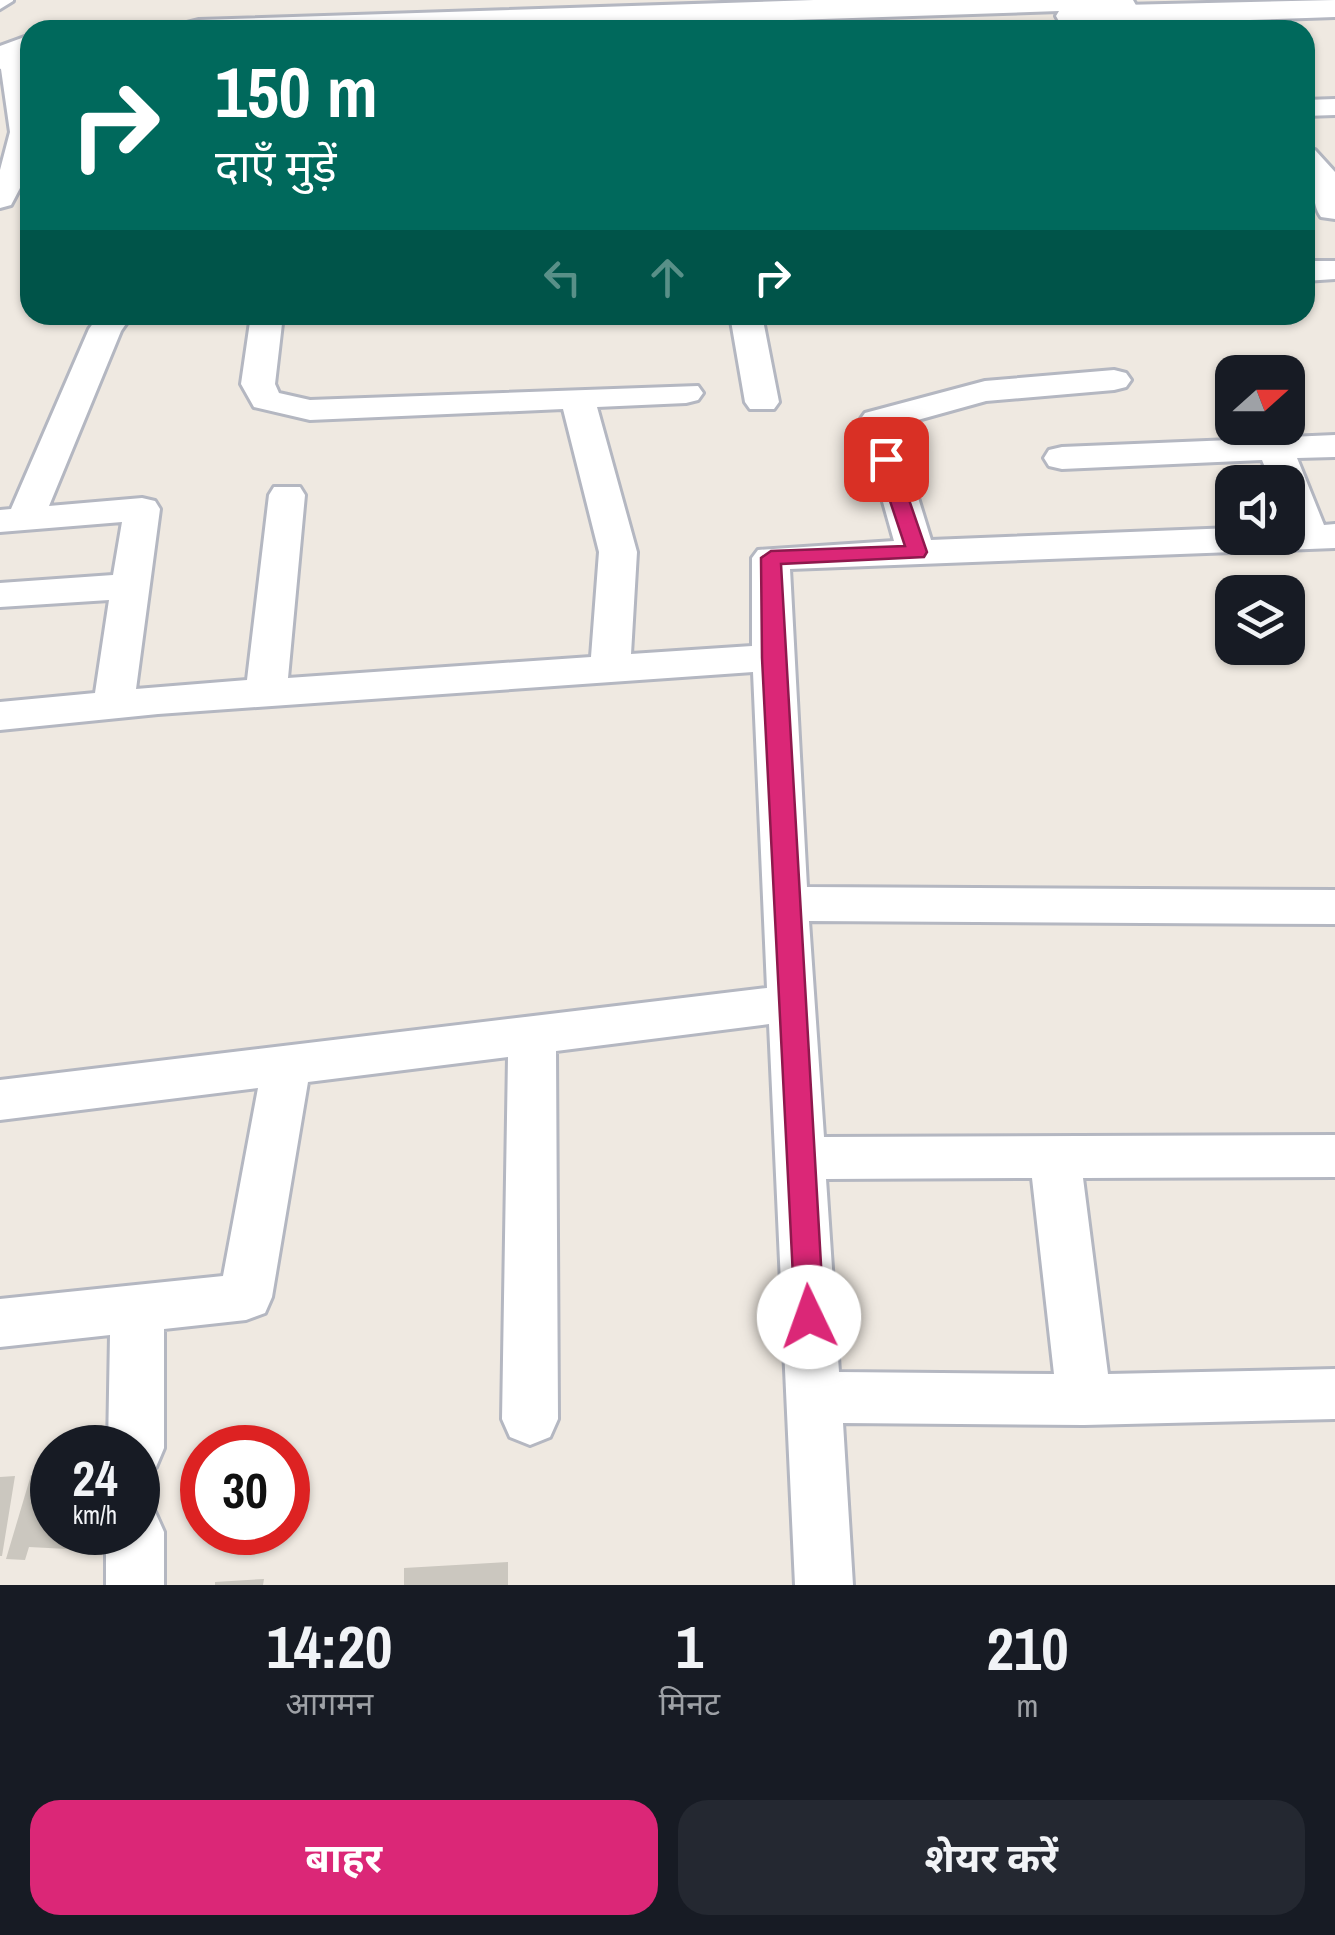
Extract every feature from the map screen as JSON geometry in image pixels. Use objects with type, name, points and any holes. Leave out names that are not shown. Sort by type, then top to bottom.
[{"type":"street","points":[[869,20],[1072,6]]},
{"type":"street","points":[[364,20],[530,10],[1072,6],[1124,11],[1335,7]]},
{"type":"street","points":[[15,58],[20,85]]},
{"type":"street","points":[[0,199],[20,155]]},
{"type":"street","points":[[1315,168],[1330,186],[1324,210]]},
{"type":"street","points":[[13,520],[108,325]]},
{"type":"street","points":[[266,325],[258,384],[266,400],[284,407],[578,400],[686,393]]},
{"type":"street","points":[[748,325],[762,402]]},
{"type":"street","points":[[916,552],[875,428],[876,420],[986,390],[1114,380]]},
{"type":"street","points":[[578,400],[618,552],[610,669]]},
{"type":"street","points":[[1305,442],[1335,446]]},
{"type":"street","points":[[1062,458],[1215,443]]},
{"type":"street","points":[[824,1585],[772,658],[771,558],[1323,537],[1276,445]]},
{"type":"street","points":[[266,693],[287,495]]},
{"type":"street","points":[[13,520],[142,509],[113,705]]},
{"type":"street","points":[[0,595],[131,586]]},
{"type":"street","points":[[0,716],[266,693],[772,658]]},
{"type":"street","points":[[786,904],[1335,907]]},
{"type":"street","points":[[0,1100],[792,1003]]},
{"type":"street","points":[[530,1419],[532,1037]]},
{"type":"street","points":[[0,1323],[246,1297],[286,1066]]},
{"type":"street","points":[[800,1158],[1335,1156]]},
{"type":"street","points":[[1055,1158],[1084,1400]]},
{"type":"street","points":[[136,1425],[137,1309]]},
{"type":"street","points":[[814,1397],[1084,1400],[1335,1394]]},
{"type":"street","points":[[135,1585],[136,1555]]},
{"type":"building","points":[[15,1476],[2,1556],[0,1556],[0,1477]]},
{"type":"building","points":[[30,1478],[30,1547],[25,1560],[6,1559]]},
{"type":"building","points":[[508,1562],[508,1585],[404,1585],[404,1568]]},
{"type":"building","points":[[264,1579],[263,1585],[215,1585],[215,1582]]},
{"type":"route","points":[[809,1317],[772,658],[771,558],[916,552],[886,459]]}]
